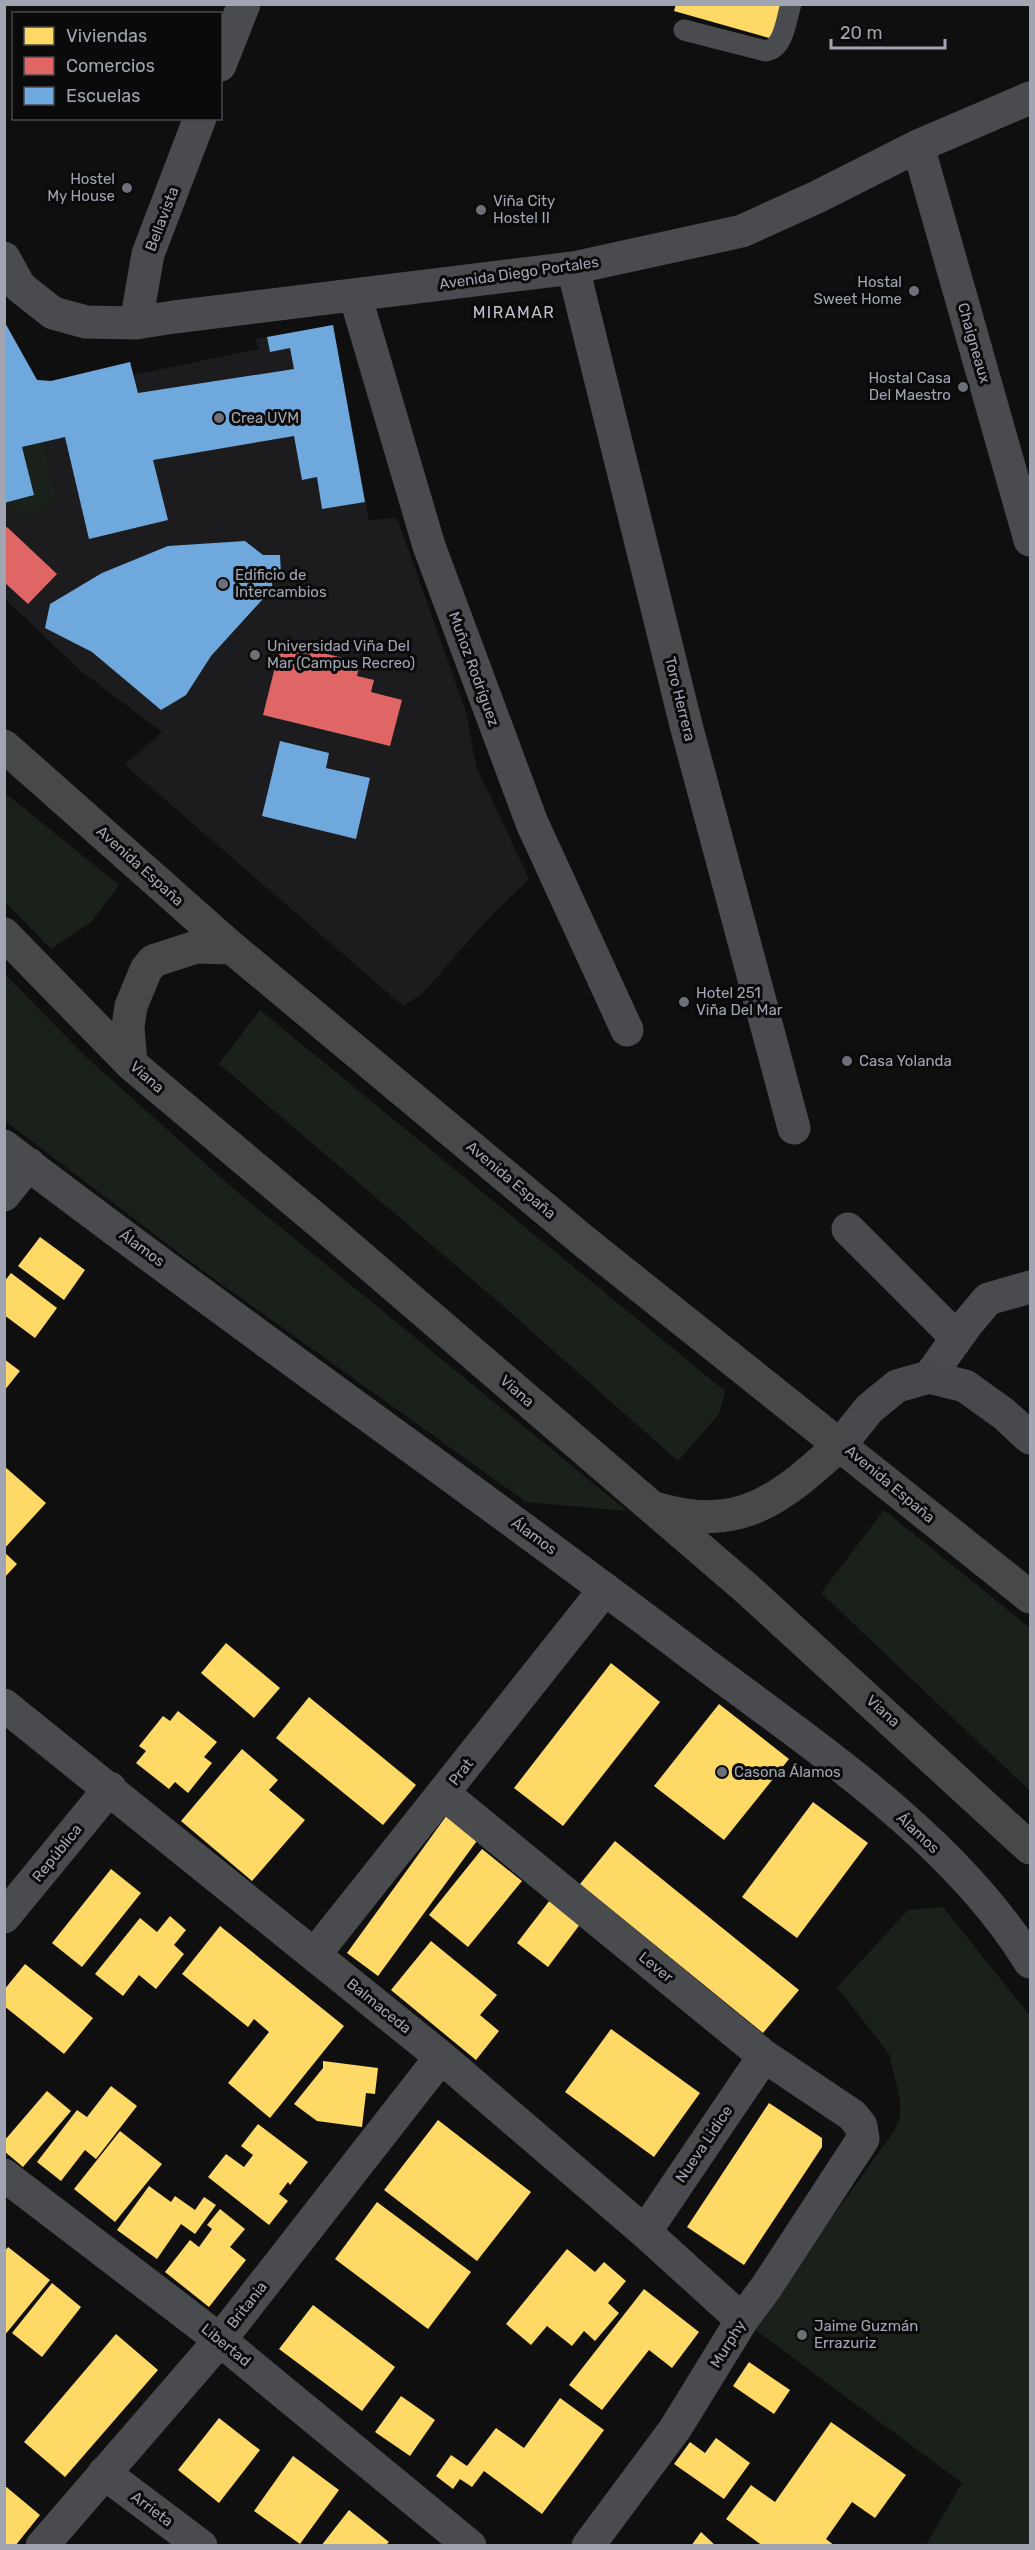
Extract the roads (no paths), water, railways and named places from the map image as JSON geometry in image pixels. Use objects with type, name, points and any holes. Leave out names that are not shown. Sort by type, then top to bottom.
[{"type":"main road","name":"Avenida España","points":[[4,746],[232,948],[586,1243],[841,1444],[1030,1597]]},
{"type":"main road","name":"Viana","points":[[4,934],[131,1064],[342,1241],[746,1588],[1030,1848]]},
{"type":"main road","points":[[131,1064],[128,1027],[130,1006],[146,970],[153,961],[196,947],[232,948]]},
{"type":"main road","points":[[650,1506],[673,1513],[697,1516],[721,1516],[747,1510],[771,1501],[786,1491],[841,1444]]},
{"type":"street","points":[[222,59],[244,4]]},
{"type":"street","name":"Avenida Diego Portales","points":[[4,258],[20,287],[53,312],[86,322],[136,323],[174,316],[573,268],[742,231],[817,197],[918,146],[1030,98]]},
{"type":"street","name":"Bellavista","points":[[136,323],[148,254],[199,120]]},
{"type":"street","name":"Chaigneaux","points":[[918,146],[1030,540]]},
{"type":"street","name":"Toro Herrera","points":[[573,268],[686,725],[794,1128]]},
{"type":"street","name":"Muñoz Rodríguez","points":[[355,296],[429,546],[470,657],[532,823],[627,1030]]},
{"type":"street","points":[[4,1195],[17,1155]]},
{"type":"street","name":"Álamos","points":[[17,1155],[605,1588],[848,1773],[916,1829],[963,1876],[1012,1931],[1030,1962]]},
{"type":"street","points":[[848,1229],[957,1338]]},
{"type":"street","points":[[929,1377],[988,1299],[1030,1287]]},
{"type":"street","points":[[841,1444],[869,1409],[897,1386],[929,1377],[965,1386],[1004,1414],[1030,1438]]},
{"type":"street","name":"Prat","points":[[315,1954],[605,1588]]},
{"type":"street","name":"Balmaceda","points":[[4,1705],[110,1788],[441,2057],[645,2232],[742,2320]]},
{"type":"street","name":"República","points":[[4,1917],[110,1788]]},
{"type":"street","name":"Lever","points":[[444,1794],[764,2056],[852,2115],[861,2126],[863,2139]]},
{"type":"street","name":"Nueva Lidice","points":[[645,2232],[764,2056]]},
{"type":"street","name":"Britania","points":[[42,2546],[104,2473],[156,2417],[220,2340],[441,2057]]},
{"type":"street","name":"Murphy","points":[[588,2546],[675,2429],[742,2320],[767,2286],[863,2139]]},
{"type":"street","name":"Libertad","points":[[4,2175],[220,2340],[470,2546]]},
{"type":"street","name":"Arrieta","points":[[104,2473],[201,2546]]},
{"type":"lane","points":[[684,30],[766,51],[774,50],[779,43],[791,4]]},
{"type":"place","name":"Hostel My House","points":[[127,188]]},
{"type":"place","name":"Viña City Hostel II","points":[[481,210]]},
{"type":"place","name":"Hostal Sweet Home","points":[[914,291]]},
{"type":"place","name":"Hostal Casa Del Maestro","points":[[963,387]]},
{"type":"place","name":"Crea UVM","points":[[219,418]]},
{"type":"place","name":"Edificio de Intercambios","points":[[223,584]]},
{"type":"place","name":"Universidad Viña Del Mar (Campus Recreo)","points":[[255,655]]},
{"type":"place","name":"Hotel 251 Viña Del Mar","points":[[684,1002]]},
{"type":"place","name":"Casa Yolanda","points":[[847,1061]]},
{"type":"place","name":"Casona Álamos","points":[[722,1772]]},
{"type":"place","name":"Jaime Guzmán Errazuriz","points":[[802,2335]]},
{"type":"district","name":"MIRAMAR","points":[[514,312]]}]
